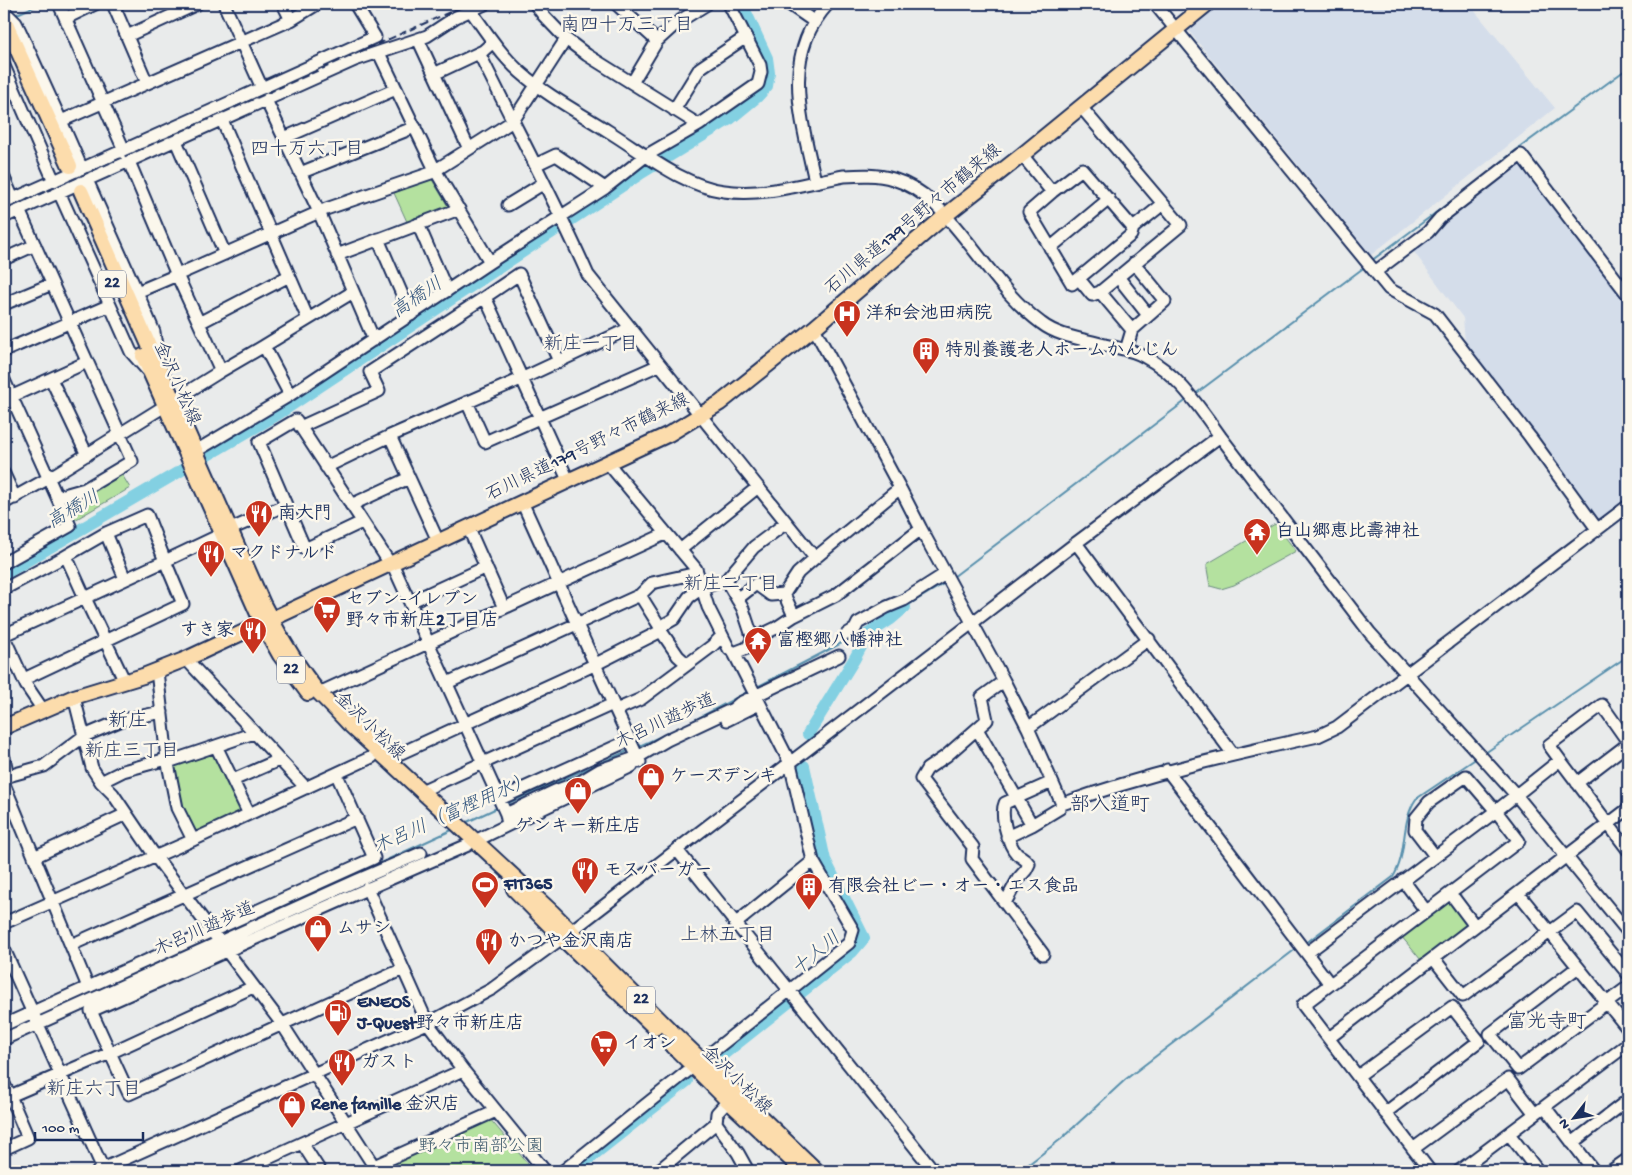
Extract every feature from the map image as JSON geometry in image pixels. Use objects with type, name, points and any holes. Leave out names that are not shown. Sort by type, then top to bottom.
[{"type":"main road","name":"石川県道179号野々市鶴来線","points":[[4,727],[74,697],[157,671],[186,659],[669,434],[700,416],[720,403],[814,328],[946,215],[1207,4]]},
{"type":"main road","points":[[4,20],[67,171]]},
{"type":"main road","points":[[4,43],[67,171]]},
{"type":"main road","name":"金沢小松線","points":[[75,189],[280,654],[312,698],[372,757],[471,843],[698,1063],[817,1171]]},
{"type":"main road","name":"金沢小松線","points":[[266,621],[320,693],[349,724],[422,791],[456,829]]},
{"type":"main road","name":"金沢小松線","points":[[698,1063],[728,1101],[803,1171]]},
{"type":"street","points":[[60,4],[130,162],[177,276],[221,371]]},
{"type":"street","points":[[66,18],[95,4]]},
{"type":"street","points":[[113,4],[147,83]]},
{"type":"street","points":[[127,36],[197,4]]},
{"type":"street","points":[[224,4],[262,88]]},
{"type":"street","points":[[284,4],[291,20]]},
{"type":"street","points":[[61,121],[291,20],[317,4]]},
{"type":"street","points":[[4,178],[8,201],[67,171],[124,150],[375,38],[354,4]]},
{"type":"street","points":[[4,217],[75,189],[354,60],[428,36],[468,7],[485,4]]},
{"type":"street","points":[[535,4],[566,39],[587,55],[699,125]]},
{"type":"street","points":[[616,4],[657,41]]},
{"type":"street","points":[[632,83],[657,41],[678,22],[707,4]]},
{"type":"street","points":[[195,459],[490,262],[651,158],[758,84],[761,72],[760,65],[729,4]]},
{"type":"street","points":[[789,4],[815,22]]},
{"type":"street","points":[[815,181],[799,106],[798,74],[802,52],[815,22],[828,4]]},
{"type":"street","points":[[1155,4],[1389,289],[1435,314],[1530,437],[1597,529]]},
{"type":"street","points":[[468,7],[504,55],[536,86],[684,179],[704,188],[741,193],[759,192],[857,175],[892,178],[912,186],[931,200],[946,215],[1006,290],[1042,324],[1061,334],[1144,356],[1163,368],[1195,402],[1370,633],[1516,795],[1628,932]]},
{"type":"street","points":[[4,11],[16,23],[61,121],[67,171]]},
{"type":"street","points":[[674,110],[700,68],[746,37]]},
{"type":"street","points":[[137,292],[319,212],[435,170],[513,121],[566,39]]},
{"type":"street","points":[[418,40],[469,149]]},
{"type":"street","points":[[434,74],[479,53],[494,42]]},
{"type":"street","points":[[379,53],[435,170],[490,262]]},
{"type":"street","points":[[479,53],[560,218],[571,236],[588,275],[815,558]]},
{"type":"street","points":[[4,66],[67,171]]},
{"type":"street","points":[[284,138],[396,89]]},
{"type":"street","points":[[266,100],[319,212],[374,340]]},
{"type":"street","points":[[1079,279],[1092,295],[1100,292],[1180,225],[1081,106]]},
{"type":"street","points":[[222,120],[308,319]]},
{"type":"street","points":[[300,173],[414,127]]},
{"type":"street","points":[[176,141],[225,254]]},
{"type":"street","points":[[535,165],[556,155],[605,188]]},
{"type":"street","points":[[1022,155],[1052,192]]},
{"type":"street","points":[[1370,266],[1428,232],[1440,218],[1521,156],[1628,295]]},
{"type":"street","points":[[1133,228],[1082,169],[1029,212],[1072,284],[1131,235],[1133,228],[1163,204]]},
{"type":"street","points":[[508,205],[544,183]]},
{"type":"street","points":[[75,189],[137,292],[154,332],[154,371]]},
{"type":"street","points":[[75,189],[110,305],[131,352],[154,371]]},
{"type":"street","points":[[1050,248],[1109,200]]},
{"type":"street","points":[[337,255],[459,209]]},
{"type":"street","points":[[19,210],[132,461],[85,489],[58,497]]},
{"type":"street","points":[[418,224],[447,291]]},
{"type":"street","points":[[378,239],[411,315]]},
{"type":"street","points":[[4,259],[35,245]]},
{"type":"street","points":[[1126,350],[1132,330],[1165,301],[1134,263]]},
{"type":"street","points":[[300,427],[379,391],[370,372],[519,274],[559,361]]},
{"type":"street","points":[[199,324],[289,276]]},
{"type":"street","points":[[1118,276],[1148,314]]},
{"type":"street","points":[[4,304],[52,284]]},
{"type":"street","points":[[4,503],[49,478],[221,371],[353,292]]},
{"type":"street","points":[[1100,292],[1132,330]]},
{"type":"street","points":[[485,297],[538,418],[568,480]]},
{"type":"street","points":[[4,351],[110,305]]},
{"type":"street","points":[[326,467],[390,436],[521,379],[630,328]]},
{"type":"street","points":[[814,328],[1004,680],[1062,804]]},
{"type":"street","points":[[264,346],[290,396]]},
{"type":"street","points":[[8,398],[87,362]]},
{"type":"street","points":[[467,402],[485,442],[659,365]]},
{"type":"street","points":[[51,379],[87,455]]},
{"type":"street","points":[[4,380],[8,398],[49,478],[70,526],[4,563]]},
{"type":"street","points":[[362,522],[305,549],[259,442],[296,420],[387,559],[392,562],[504,811]]},
{"type":"street","points":[[390,436],[438,541]]},
{"type":"street","points":[[4,949],[102,1170],[427,1022],[492,990],[1076,543],[1220,436]]},
{"type":"street","points":[[563,1171],[698,1063],[794,995],[849,943],[853,930],[813,861],[790,763],[734,653],[729,649],[722,636],[708,607],[696,569],[607,462]]},
{"type":"street","points":[[4,474],[14,498]]},
{"type":"street","points":[[351,505],[409,478]]},
{"type":"street","points":[[680,550],[758,487]]},
{"type":"street","points":[[784,594],[798,573],[900,488]]},
{"type":"street","points":[[522,502],[594,665],[635,752]]},
{"type":"street","points":[[43,710],[24,679],[4,636],[286,505]]},
{"type":"street","points":[[1007,837],[1032,825],[1060,808],[1062,804],[1112,786],[1167,770],[1318,736],[1337,727],[1628,506]]},
{"type":"street","points":[[4,590],[106,533],[146,515],[183,604],[24,679]]},
{"type":"street","points":[[388,760],[594,665],[661,629],[674,619],[689,597],[702,588],[726,580],[754,547],[786,523]]},
{"type":"street","points":[[468,527],[504,608]]},
{"type":"street","points":[[734,653],[746,648],[753,639],[776,628],[794,616],[836,596],[921,529]]},
{"type":"street","points":[[106,533],[125,579]]},
{"type":"street","points":[[320,693],[665,534]]},
{"type":"street","points":[[1076,543],[1233,754]]},
{"type":"street","points":[[66,556],[124,682]]},
{"type":"street","points":[[410,602],[486,567]]},
{"type":"street","points":[[446,683],[640,595],[652,582],[697,573]]},
{"type":"street","points":[[847,634],[855,629],[858,623],[887,607],[948,579]]},
{"type":"street","points":[[726,580],[743,609],[753,639]]},
{"type":"street","points":[[737,599],[756,584],[771,595],[784,594]]},
{"type":"street","points":[[784,594],[794,616]]},
{"type":"street","points":[[640,595],[678,656],[687,664]]},
{"type":"street","points":[[422,791],[482,762],[614,707],[641,699],[722,636]]},
{"type":"street","points":[[1028,728],[1148,639]]},
{"type":"street","points":[[4,1025],[35,1019],[88,987],[366,888],[471,843],[504,811],[839,656]]},
{"type":"street","points":[[186,659],[306,788]]},
{"type":"street","points":[[157,671],[167,760],[177,808],[193,840]]},
{"type":"street","points":[[1004,680],[982,697],[986,720],[946,756],[927,769],[921,780],[973,847],[972,859],[1043,954]]},
{"type":"street","points":[[74,697],[92,768],[101,782],[113,794],[155,856],[282,1024],[376,1168],[496,1111]]},
{"type":"street","points":[[1577,783],[1628,743],[1602,706],[1549,745],[1577,783],[1628,850]]},
{"type":"street","points":[[5,780],[44,766],[84,736],[122,720],[162,712]]},
{"type":"street","points":[[977,729],[1032,825]]},
{"type":"street","points":[[101,782],[123,771],[216,746],[254,733]]},
{"type":"street","points":[[216,746],[249,814]]},
{"type":"street","points":[[504,811],[635,752]]},
{"type":"street","points":[[4,923],[193,840],[372,757]]},
{"type":"street","points":[[4,758],[9,814],[34,857],[88,987]]},
{"type":"street","points":[[232,780],[279,760]]},
{"type":"street","points":[[1303,949],[1403,880],[1560,760]]},
{"type":"street","points":[[1167,770],[1330,984]]},
{"type":"street","points":[[337,774],[374,858],[91,1011],[129,1094],[403,970]]},
{"type":"street","points":[[1430,1171],[1303,1005],[1519,841],[1496,810],[1466,776],[1429,802],[1416,818],[1415,830],[1435,856]]},
{"type":"street","points":[[1005,903],[1018,878],[1029,864],[1025,858],[1017,854],[1007,837],[1003,808],[1005,803],[1052,782]]},
{"type":"street","points":[[1329,1038],[1628,810]]},
{"type":"street","points":[[34,857],[126,814]]},
{"type":"street","points":[[71,945],[357,818]]},
{"type":"street","points":[[677,850],[934,1171]]},
{"type":"street","name":"木呂川遊歩道","points":[[4,1039],[35,1019],[421,853]]},
{"type":"street","points":[[735,924],[813,861]]},
{"type":"street","points":[[1403,880],[1426,911]]},
{"type":"street","points":[[366,888],[427,1022],[463,1070],[545,1171]]},
{"type":"street","points":[[1451,894],[1475,926]]},
{"type":"street","points":[[1520,894],[1628,1029]]},
{"type":"street","points":[[1434,959],[1463,996],[1577,912],[1628,974]]},
{"type":"street","points":[[1578,967],[1490,1034],[1518,1070],[1628,987]]},
{"type":"street","points":[[7,1098],[253,987]]},
{"type":"street","points":[[1358,1076],[1452,1007],[1479,1041],[1385,1113]]},
{"type":"street","points":[[1459,1171],[1628,1044]]},
{"type":"street","points":[[240,1171],[265,1166],[302,1143],[463,1070]]},
{"type":"street","points":[[1413,1149],[1508,1080],[1534,1114]]},
{"type":"street","points":[[4,1084],[7,1098],[28,1138],[4,1149]]},
{"type":"street","points":[[1572,1143],[1628,1100]]},
{"type":"street","points":[[728,1101],[717,1113],[716,1123],[748,1171]]},
{"type":"street","points":[[1545,1107],[1594,1171]]},
{"type":"street","points":[[658,1171],[716,1123]]},
{"type":"street","points":[[1508,1134],[1536,1171]]},
{"type":"street","points":[[302,1143],[320,1171]]},
{"type":"street","points":[[1610,1171],[1627,1161]]},
{"type":"shaded area","points":[[1220,4],[1469,4],[1555,108],[1371,255],[1188,30]]},
{"type":"shaded area","points":[[1520,161],[1628,304],[1628,498],[1599,520],[1465,342],[1463,318],[1411,248]]},
{"type":"green space","points":[[431,178],[449,208],[408,224],[394,193]]},
{"type":"green space","points":[[121,473],[130,488],[73,521],[63,500]]},
{"type":"green space","points":[[1275,524],[1296,551],[1234,585],[1221,589],[1210,586],[1207,564]]},
{"type":"green space","points":[[214,750],[241,812],[195,833],[184,811],[174,764]]},
{"type":"green space","points":[[1448,901],[1467,925],[1421,960],[1401,936]]},
{"type":"green space","name":"野々市南部公園","points":[[489,1118],[534,1171],[386,1171],[382,1166]]},
{"type":"waterway","points":[[17,14],[40,4]]},
{"type":"waterway","name":"高橋川","points":[[4,574],[278,414],[640,174],[730,119],[767,86],[769,73],[767,58],[742,4]]},
{"type":"waterway","points":[[1371,261],[1628,68]]},
{"type":"waterway","points":[[1194,395],[1366,266]]},
{"type":"waterway","points":[[953,577],[1188,399]]},
{"type":"waterway","points":[[894,610],[905,607],[945,583]]},
{"type":"waterway","name":"十人川","points":[[808,734],[868,634],[905,607]]},
{"type":"waterway","name":"木呂川（富樫用水）","points":[[757,687],[857,635],[863,627],[879,618]]},
{"type":"waterway","points":[[1485,753],[1628,656]]},
{"type":"waterway","name":"木呂川（富樫用水）","points":[[637,747],[680,728],[749,691]]},
{"type":"waterway","name":"木呂川（富樫用水）","points":[[506,804],[630,750]]},
{"type":"waterway","points":[[1306,943],[1393,877],[1401,858],[1408,818],[1416,799],[1477,758]]},
{"type":"waterway","name":"十人川","points":[[720,1057],[852,952],[864,938],[825,860],[804,766]]},
{"type":"waterway","name":"木呂川（富樫用水）","points":[[465,823],[499,807]]},
{"type":"waterway","name":"木呂川（富樫用水）","points":[[291,904],[454,829]]},
{"type":"waterway","points":[[1020,1171],[1061,1139],[1126,1079],[1297,948]]},
{"type":"waterway","name":"十人川","points":[[573,1171],[687,1081]]},
{"type":"tunnel","points":[[61,170],[72,194]]},
{"type":"railway","points":[[4,210],[468,4]]},
{"type":"place","name":"洋和会池田病院","points":[[847,338]]},
{"type":"place","name":"特別養護老人ホームかんじん","points":[[926,375]]},
{"type":"place","name":"南大門","points":[[259,538]]},
{"type":"place","name":"白山郷恵比壽神社","points":[[1257,556]]},
{"type":"place","name":"マクドナルド","points":[[211,578]]},
{"type":"place","name":"セブン−イレブン 野々市新庄2丁目店","points":[[327,634]]},
{"type":"place","name":"すき家","points":[[253,655]]},
{"type":"place","name":"富樫郷八幡神社","points":[[758,665]]},
{"type":"place","name":"ケーズデンキ","points":[[651,801]]},
{"type":"place","name":"ゲンキー新庄店","points":[[578,815]]},
{"type":"place","name":"モスバーガー","points":[[585,895]]},
{"type":"place","name":"FIT365","points":[[485,909]]},
{"type":"place","name":"有限会社ビー・オー・エス食品","points":[[809,911]]},
{"type":"place","name":"ムサシ","points":[[318,953]]},
{"type":"place","name":"かつや金沢南店","points":[[489,966]]},
{"type":"place","name":"ENEOS J-Quest野々市新庄店","points":[[338,1037]]},
{"type":"place","name":"イオン","points":[[604,1068]]},
{"type":"place","name":"ガスト","points":[[342,1087]]},
{"type":"place","name":"Rene famille 金沢店","points":[[292,1129]]},
{"type":"district","name":"南四十万三丁目","points":[[627,26]]},
{"type":"district","name":"四十万六丁目","points":[[307,150]]},
{"type":"district","name":"新庄一丁目","points":[[591,345]]},
{"type":"district","name":"新庄二丁目","points":[[731,585]]},
{"type":"district","name":"新庄","points":[[128,722]]},
{"type":"district","name":"新庄三丁目","points":[[132,752]]},
{"type":"district","name":"部入道町","points":[[1110,806]]},
{"type":"district","name":"上林五丁目","points":[[728,936]]},
{"type":"district","name":"富光寺町","points":[[1547,1023]]},
{"type":"district","name":"新庄六丁目","points":[[94,1090]]}]
